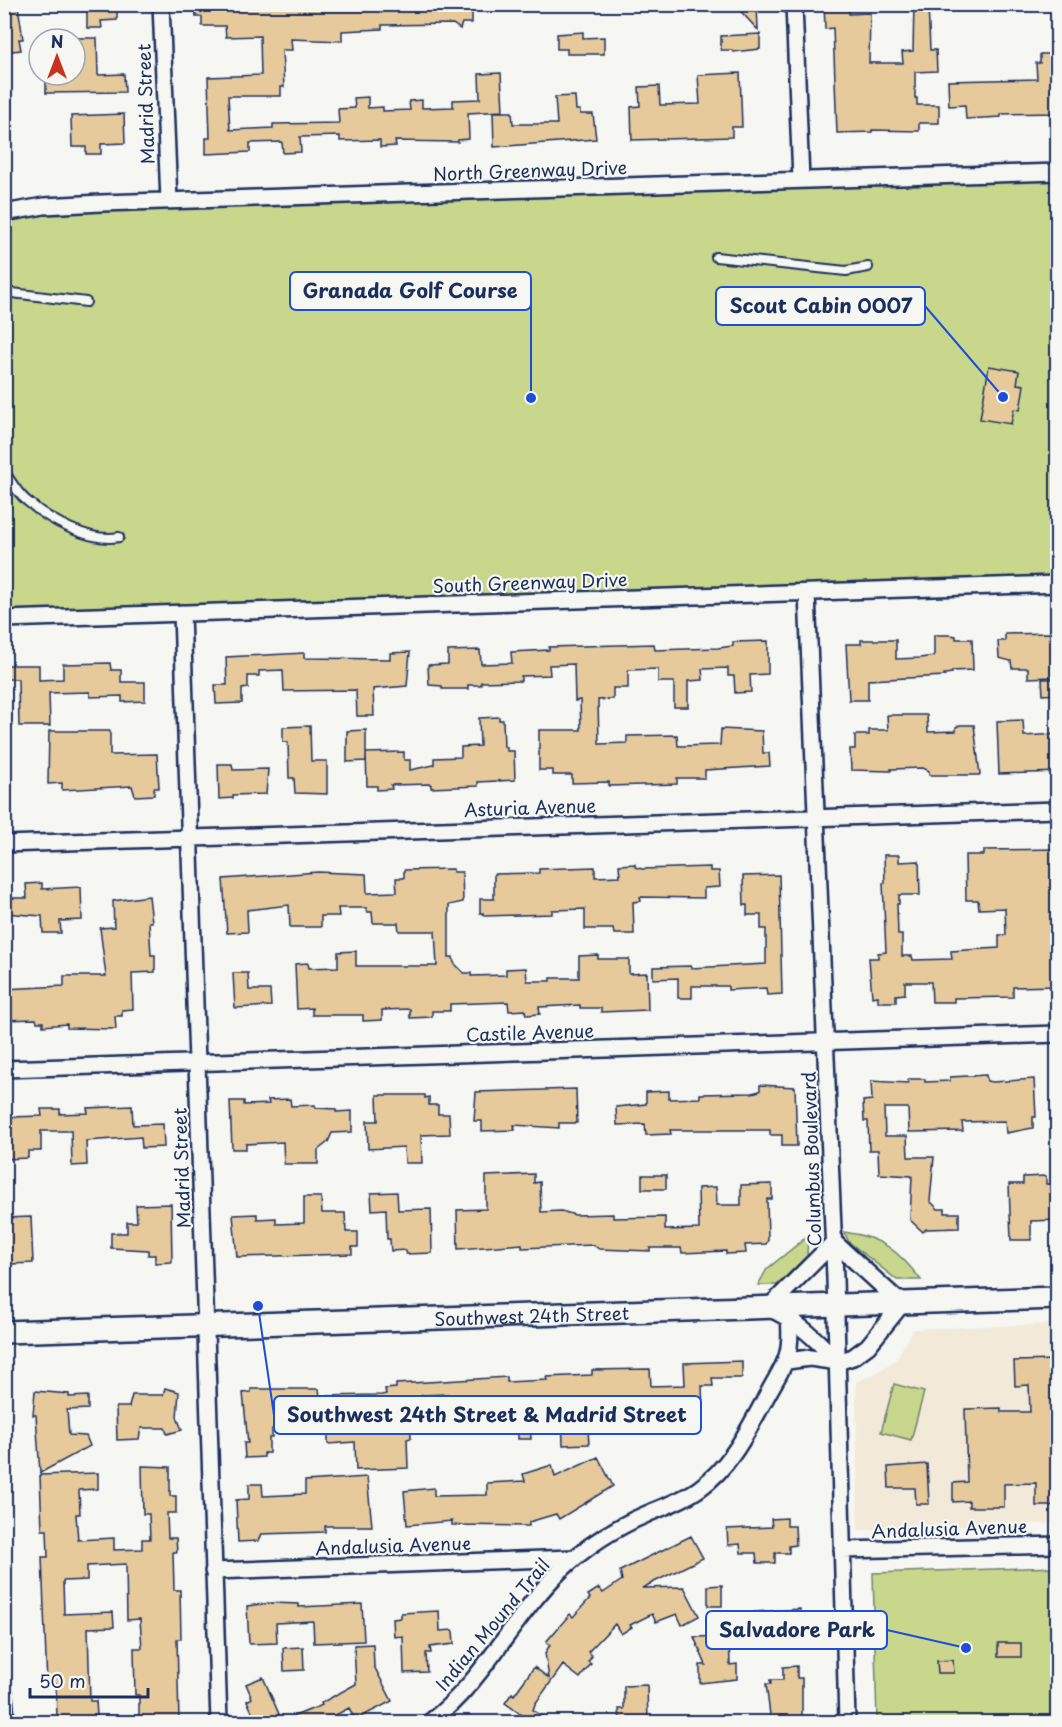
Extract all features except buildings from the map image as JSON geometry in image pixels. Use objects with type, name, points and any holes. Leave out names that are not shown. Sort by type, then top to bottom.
[{"type":"street","name":"Madrid Street","points":[[161,4],[169,201]]},
{"type":"street","points":[[794,4],[801,180]]},
{"type":"street","name":"North Greenway Drive","points":[[4,213],[63,205],[1058,172]]},
{"type":"street","name":"South Greenway Drive","points":[[4,619],[1058,584]]},
{"type":"street","name":"Columbus Boulevard","points":[[807,593],[834,1242],[847,1722]]},
{"type":"street","name":"Madrid Street","points":[[182,613],[219,1722]]},
{"type":"street","name":"Asturia Avenue","points":[[4,844],[1058,810]]},
{"type":"street","name":"Castile Avenue","points":[[4,1069],[1058,1034]]},
{"type":"street","points":[[787,1361],[810,1358],[838,1362],[853,1357],[868,1346],[902,1304],[834,1242],[768,1308],[789,1317],[838,1362]]},
{"type":"street","name":"Southwest 24th Street","points":[[4,1332],[1058,1298]]},
{"type":"street","name":"Indian Mound Trail","points":[[430,1722],[472,1684],[534,1601],[574,1558],[617,1528],[689,1495],[713,1478],[743,1438],[787,1361],[791,1341],[789,1317]]},
{"type":"street","name":"Andalusia Avenue","points":[[842,1550],[1058,1545]]},
{"type":"street","name":"Andalusia Avenue","points":[[213,1571],[574,1558]]},
{"type":"street","points":[[4,1694],[6,1722]]},
{"type":"lane","points":[[716,257],[846,271],[868,267]]},
{"type":"lane","points":[[4,292],[86,302]]},
{"type":"lane","points":[[4,471],[27,501],[46,514],[95,536],[108,539],[120,537]]},
{"type":"shaded area","points":[[1057,1324],[1057,1523],[858,1530],[856,1382],[875,1374],[897,1359],[913,1329]]},
{"type":"green space","points":[[1057,178],[1057,578],[5,612],[4,219],[49,212]]},
{"type":"green space","points":[[844,1232],[879,1241],[896,1253],[921,1280],[897,1280],[849,1242]]},
{"type":"green space","points":[[808,1236],[807,1256],[777,1285],[758,1285],[767,1269]]},
{"type":"green space","points":[[894,1384],[924,1392],[911,1440],[881,1432]]},
{"type":"green space","points":[[1057,1567],[1057,1722],[877,1722],[873,1573]]},
{"type":"place","name":"Scout Cabin 0007","points":[[1003,397]]},
{"type":"place","name":"Granada Golf Course","points":[[531,398]]},
{"type":"place","name":"Southwest 24th Street & Madrid Street","points":[[258,1306]]},
{"type":"place","name":"Salvadore Park","points":[[966,1648]]}]
